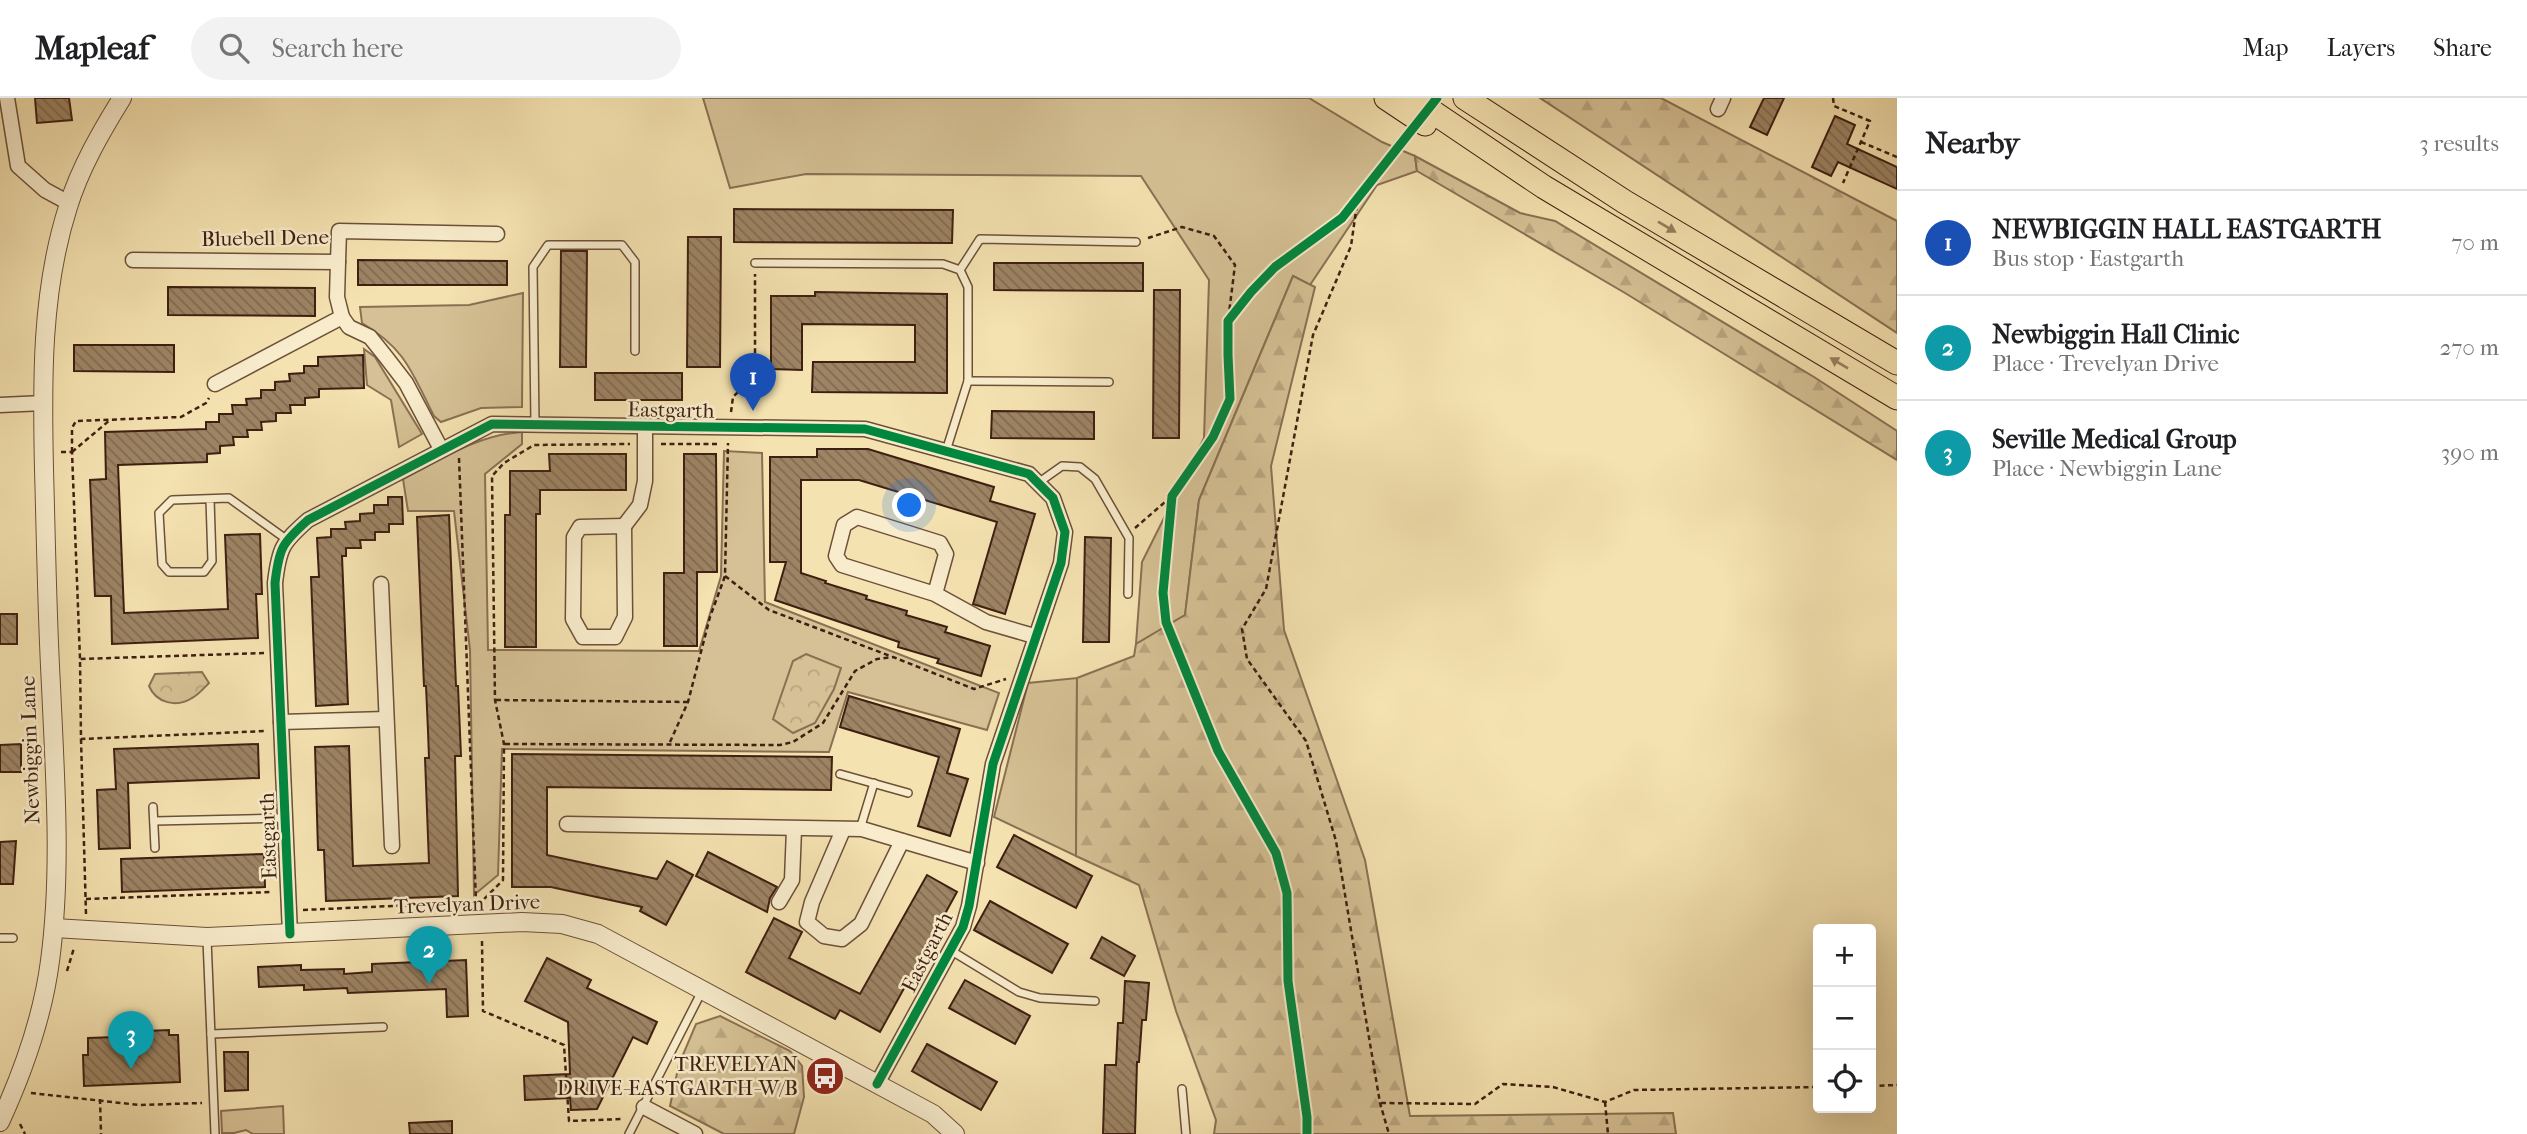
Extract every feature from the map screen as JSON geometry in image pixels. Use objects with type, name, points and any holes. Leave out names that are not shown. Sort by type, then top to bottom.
[{"type":"highway","points":[[1386,98],[1538,199],[1655,255]]},
{"type":"highway","points":[[1412,98],[1544,187],[1897,398]]},
{"type":"highway","points":[[1465,98],[1625,202],[1897,363]]},
{"type":"highway","points":[[1492,98],[1567,150],[1625,202]]},
{"type":"street","points":[[7,98],[18,166],[45,190],[69,203]]},
{"type":"street","name":"Newbiggin Lane","points":[[0,1122],[14,1091],[42,1000],[54,928],[57,853],[44,453],[46,322],[56,254],[69,203],[85,165],[122,98]]},
{"type":"street","name":"Bluebell Dene","points":[[133,260],[338,262],[339,231],[497,234]]},
{"type":"street","points":[[338,262],[337,297],[342,317],[349,327],[370,337],[386,356],[405,383],[441,449]]},
{"type":"street","points":[[215,384],[342,317]]},
{"type":"street","points":[[0,405],[44,404]]},
{"type":"street","name":"Eastgarth","points":[[290,934],[275,583],[278,560],[286,539],[308,520],[492,424],[865,429],[1029,474],[1053,498],[1065,532],[1061,563],[1034,636],[993,764],[977,863],[963,927],[877,1084]]},
{"type":"street","name":"Eastgarth","points":[[624,526],[640,505],[645,481],[645,428]]},
{"type":"street","points":[[935,594],[946,554],[940,543],[857,517],[844,526],[836,556],[842,565],[935,594],[986,622],[1034,636]]},
{"type":"street","points":[[624,526],[625,617],[615,637],[583,637],[573,619],[574,537],[580,527],[624,526]]},
{"type":"street","points":[[381,584],[392,846]]},
{"type":"street","points":[[281,726],[386,719]]},
{"type":"street","points":[[567,824],[860,830],[977,863]]},
{"type":"street","points":[[779,902],[792,880],[794,829]]},
{"type":"street","points":[[843,830],[812,902],[807,922],[824,936],[842,939],[861,924],[902,841]]},
{"type":"street","name":"Trevelyan Drive","points":[[54,928],[207,937],[522,922],[562,924],[598,934],[703,988],[933,1114],[955,1134]]},
{"type":"street","points":[[641,1113],[695,1134]]},
{"type":"lane","points":[[960,270],[980,239],[1136,242]]},
{"type":"lane","points":[[535,424],[533,267],[548,245],[622,245],[635,262],[635,351]]},
{"type":"lane","points":[[755,263],[943,264],[960,270],[968,287],[968,381],[946,451]]},
{"type":"lane","points":[[968,381],[1108,382]]},
{"type":"lane","points":[[1038,483],[1062,466],[1080,467],[1095,479],[1128,535],[1128,594]]},
{"type":"lane","points":[[210,499],[212,561],[204,572],[169,572],[162,564],[159,513],[172,500],[229,498],[286,539]]},
{"type":"lane","points":[[840,774],[908,793]]},
{"type":"lane","points":[[860,830],[874,783]]},
{"type":"lane","points":[[153,807],[155,848]]},
{"type":"lane","points":[[154,821],[285,818]]},
{"type":"lane","points":[[207,937],[215,1134]]},
{"type":"lane","points":[[0,938],[13,938]]},
{"type":"lane","points":[[950,950],[1019,992],[1040,998],[1096,1001]]},
{"type":"lane","points":[[629,1134],[703,988]]},
{"type":"lane","points":[[211,1034],[383,1027]]},
{"type":"lane","points":[[1182,1089],[1186,1134]]},
{"type":"path","points":[[1833,98],[1834,106],[1870,121],[1843,183]]},
{"type":"path","points":[[1861,142],[1897,157]]},
{"type":"path","points":[[1342,218],[1361,193]]},
{"type":"path","points":[[1361,193],[1351,246],[1313,335],[1266,589],[1242,629],[1247,659],[1306,741],[1336,841],[1380,1103],[1389,1134]]},
{"type":"path","points":[[1136,242],[1182,227],[1214,236],[1234,265],[1228,332]]},
{"type":"path","points":[[670,744],[688,702],[710,617],[725,576],[728,429],[733,397],[755,375],[755,263]]},
{"type":"path","points":[[1228,321],[1244,302]]},
{"type":"path","points":[[87,930],[72,428],[76,421],[181,416],[206,403],[215,384]]},
{"type":"path","points":[[44,453],[72,452],[111,419]]},
{"type":"path","points":[[459,441],[476,902]]},
{"type":"path","points":[[641,1113],[569,1121],[564,1045],[483,1011],[481,902],[503,880],[504,744],[495,700],[492,476],[504,463],[534,445],[728,444]]},
{"type":"path","points":[[1128,535],[1172,496],[1179,486]]},
{"type":"path","points":[[1171,510],[1172,496]]},
{"type":"path","points":[[725,576],[769,610],[974,689],[1022,674]]},
{"type":"path","points":[[80,659],[278,652]]},
{"type":"path","points":[[504,744],[793,743],[823,723],[855,671],[877,659],[893,657]]},
{"type":"path","points":[[495,700],[688,702]]},
{"type":"path","points":[[81,739],[281,726]]},
{"type":"path","points":[[1380,1103],[1475,1104],[1503,1084],[1553,1087],[1605,1102],[1634,1090],[1813,1087]]},
{"type":"path","points":[[1876,1086],[1897,1085]]},
{"type":"path","points":[[14,1091],[139,1105],[214,1103]]},
{"type":"path","points":[[100,1099],[101,1134]]},
{"type":"path","points":[[1605,1102],[1608,1134]]},
{"type":"path","points":[[20,1124],[25,1134]]},
{"type":"green space","points":[[703,98],[1309,98],[1382,142],[1415,156],[1417,171],[1377,185],[1310,285],[1293,276],[1199,500],[1185,615],[1136,644],[1142,562],[1204,438],[1209,280],[1141,176],[806,174],[730,188]]},
{"type":"green space","points":[[1540,98],[1661,98],[1897,221],[1897,333]]},
{"type":"green space","points":[[1415,156],[1520,213],[1555,221],[1814,377],[1897,431],[1897,460],[1625,293],[1417,171]]},
{"type":"green space","points":[[1293,276],[1315,287],[1271,466],[1284,630],[1365,860],[1410,1116],[1673,1113],[1676,1134],[1214,1134],[1216,1120],[1176,1011],[1139,885],[1076,856],[1077,678],[1134,656],[1136,644],[1185,615],[1199,500]]},
{"type":"green space","points":[[523,293],[522,407],[481,408],[441,422],[434,416],[406,363],[389,342],[362,323],[360,307],[469,305]]},
{"type":"green space","points":[[364,349],[375,357],[422,434],[399,447],[391,400],[367,385]]},
{"type":"green space","points":[[522,432],[522,444],[485,474],[488,650],[699,651],[721,576],[724,451],[762,453],[765,602],[999,693],[987,730],[848,692],[829,752],[502,749],[498,875],[474,895],[470,650],[454,511],[408,511],[403,479],[475,443]]},
{"type":"green space","points":[[806,654],[841,668],[834,689],[815,723],[793,733],[773,719],[793,661]]},
{"type":"green space","points":[[202,672],[209,683],[194,697],[180,703],[162,700],[149,686],[155,674]]},
{"type":"green space","points":[[1077,678],[1076,856],[994,817],[1028,683]]},
{"type":"green space","points":[[720,1016],[790,1051],[802,1066],[804,1097],[794,1134],[724,1134],[670,1106],[679,1064],[696,1024]]},
{"type":"green space","points":[[283,1106],[284,1134],[253,1134],[246,1130],[222,1133],[221,1111]]},
{"type":"building","points":[[35,98],[69,98],[72,120],[37,123]]},
{"type":"building","points":[[1764,98],[1784,98],[1767,135],[1750,127]]},
{"type":"building","points":[[1835,116],[1855,125],[1847,144],[1897,167],[1897,189],[1838,162],[1831,176],[1812,167]]},
{"type":"building","points":[[734,209],[953,210],[952,243],[734,242]]},
{"type":"building","points":[[688,237],[721,237],[720,367],[687,367]]},
{"type":"building","points":[[561,251],[587,251],[586,367],[560,367]]},
{"type":"building","points":[[358,260],[507,261],[507,285],[358,285]]},
{"type":"building","points":[[994,263],[1143,263],[1143,291],[994,290]]},
{"type":"building","points":[[168,287],[315,288],[315,316],[168,315]]},
{"type":"building","points":[[1154,290],[1180,290],[1179,438],[1153,438]]},
{"type":"building","points":[[815,292],[947,294],[947,393],[812,392],[813,362],[915,362],[915,325],[802,324],[802,370],[771,369],[771,296],[815,296]]},
{"type":"building","points":[[74,345],[174,345],[174,372],[74,371]]},
{"type":"building","points":[[363,355],[364,388],[319,389],[319,397],[305,398],[305,405],[290,405],[291,413],[276,413],[276,421],[261,422],[262,430],[247,430],[248,437],[233,437],[234,445],[220,446],[220,453],[207,454],[207,462],[118,465],[124,613],[228,609],[225,535],[260,534],[262,594],[256,594],[258,638],[112,644],[111,596],[95,596],[90,480],[106,479],[105,432],[206,429],[206,422],[219,422],[219,414],[233,414],[232,405],[247,405],[246,399],[261,398],[261,390],[275,390],[275,382],[290,381],[289,374],[304,373],[304,366],[318,366],[318,357]]},
{"type":"building","points":[[595,373],[682,373],[682,400],[595,400]]},
{"type":"building","points":[[992,411],[1094,412],[1094,439],[991,438]]},
{"type":"building","points":[[817,449],[868,449],[994,487],[990,501],[1035,514],[1005,614],[973,604],[997,522],[859,480],[801,480],[801,573],[867,596],[866,599],[907,611],[906,615],[947,627],[945,632],[990,646],[981,676],[937,663],[939,659],[898,647],[899,642],[775,600],[786,562],[770,562],[770,457],[817,457]]},
{"type":"building","points":[[549,454],[626,454],[626,490],[540,490],[540,514],[536,514],[536,647],[505,647],[505,515],[510,515],[510,471],[550,471]]},
{"type":"building","points":[[684,454],[716,454],[717,572],[697,572],[697,646],[664,646],[664,573],[684,573]]},
{"type":"building","points":[[388,497],[402,497],[403,524],[389,524],[389,532],[375,532],[375,540],[360,540],[361,548],[346,548],[346,556],[342,556],[348,704],[316,706],[311,577],[319,577],[317,538],[331,537],[331,529],[346,529],[345,522],[360,521],[360,514],[374,513],[374,505],[388,505]]},
{"type":"building","points":[[449,515],[461,756],[455,756],[458,896],[326,901],[324,850],[318,850],[315,747],[349,746],[353,866],[429,863],[425,758],[429,758],[417,517]]},
{"type":"building","points":[[1085,537],[1111,538],[1109,642],[1083,642]]},
{"type":"building","points":[[0,614],[17,614],[17,644],[0,644]]},
{"type":"building","points":[[849,696],[960,729],[947,773],[968,779],[950,836],[918,826],[939,757],[840,727]]},
{"type":"building","points":[[21,744],[21,772],[0,772],[0,745]]},
{"type":"building","points":[[258,744],[259,778],[128,783],[130,848],[99,849],[97,790],[116,789],[114,749]]},
{"type":"building","points":[[512,754],[832,757],[831,790],[547,787],[547,855],[657,879],[667,861],[693,875],[666,925],[640,911],[642,907],[551,887],[512,887]]},
{"type":"building","points":[[1014,835],[1092,876],[1076,908],[997,867]]},
{"type":"building","points":[[16,841],[13,884],[0,884],[0,842]]},
{"type":"building","points":[[708,852],[777,887],[770,898],[767,912],[696,876]]},
{"type":"building","points":[[264,854],[265,887],[122,892],[121,859]]},
{"type":"building","points":[[927,875],[957,892],[880,1032],[840,1010],[835,1019],[746,972],[774,918],[802,932],[789,958],[860,994]]},
{"type":"building","points":[[990,901],[1068,944],[1052,973],[974,930]]},
{"type":"building","points":[[1102,937],[1135,956],[1124,976],[1091,958]]},
{"type":"building","points":[[547,958],[591,980],[587,988],[657,1022],[647,1044],[633,1037],[597,1109],[571,1110],[570,1098],[525,1100],[524,1076],[570,1074],[568,1022],[525,1001]]},
{"type":"building","points":[[466,960],[468,1016],[447,1017],[446,989],[348,993],[347,988],[304,990],[304,985],[259,987],[258,967],[301,965],[301,970],[344,969],[344,974],[372,972],[372,964]]},
{"type":"building","points":[[965,980],[1030,1016],[1015,1044],[949,1008]]},
{"type":"building","points":[[1125,981],[1149,983],[1146,1020],[1142,1020],[1137,1062],[1135,1134],[1103,1134],[1105,1065],[1116,1065],[1118,1023],[1123,1023]]},
{"type":"building","points":[[169,1030],[169,1035],[178,1035],[180,1082],[84,1086],[83,1055],[88,1055],[88,1038],[146,1036],[146,1031]]},
{"type":"building","points":[[927,1044],[997,1082],[981,1110],[912,1071]]},
{"type":"building","points":[[224,1052],[248,1052],[248,1090],[225,1091]]},
{"type":"building","points":[[452,1121],[452,1134],[410,1134],[409,1123]]},
{"type":"cycle path","points":[[1307,1134],[1288,981],[1287,893],[1276,853],[1218,751],[1166,622],[1163,593],[1172,496],[1213,437],[1230,399],[1228,321],[1275,267],[1342,218],[1437,98]]},
{"type":"cycle path","points":[[290,934],[275,583],[283,547],[308,520],[492,424],[865,429],[1029,474],[1053,498],[1065,532],[1061,563],[993,764],[963,927],[877,1084]]},
{"type":"place","name":"NEWBIGGIN HALL EASTGARTH","points":[[753,411]]},
{"type":"place","name":"Newbiggin Hall Clinic","points":[[429,984]]},
{"type":"place","name":"Seville Medical Group","points":[[131,1069]]},
{"type":"place","name":"TREVELYAN DRIVE-EASTGARTH-W/B","points":[[825,1076]]}]
